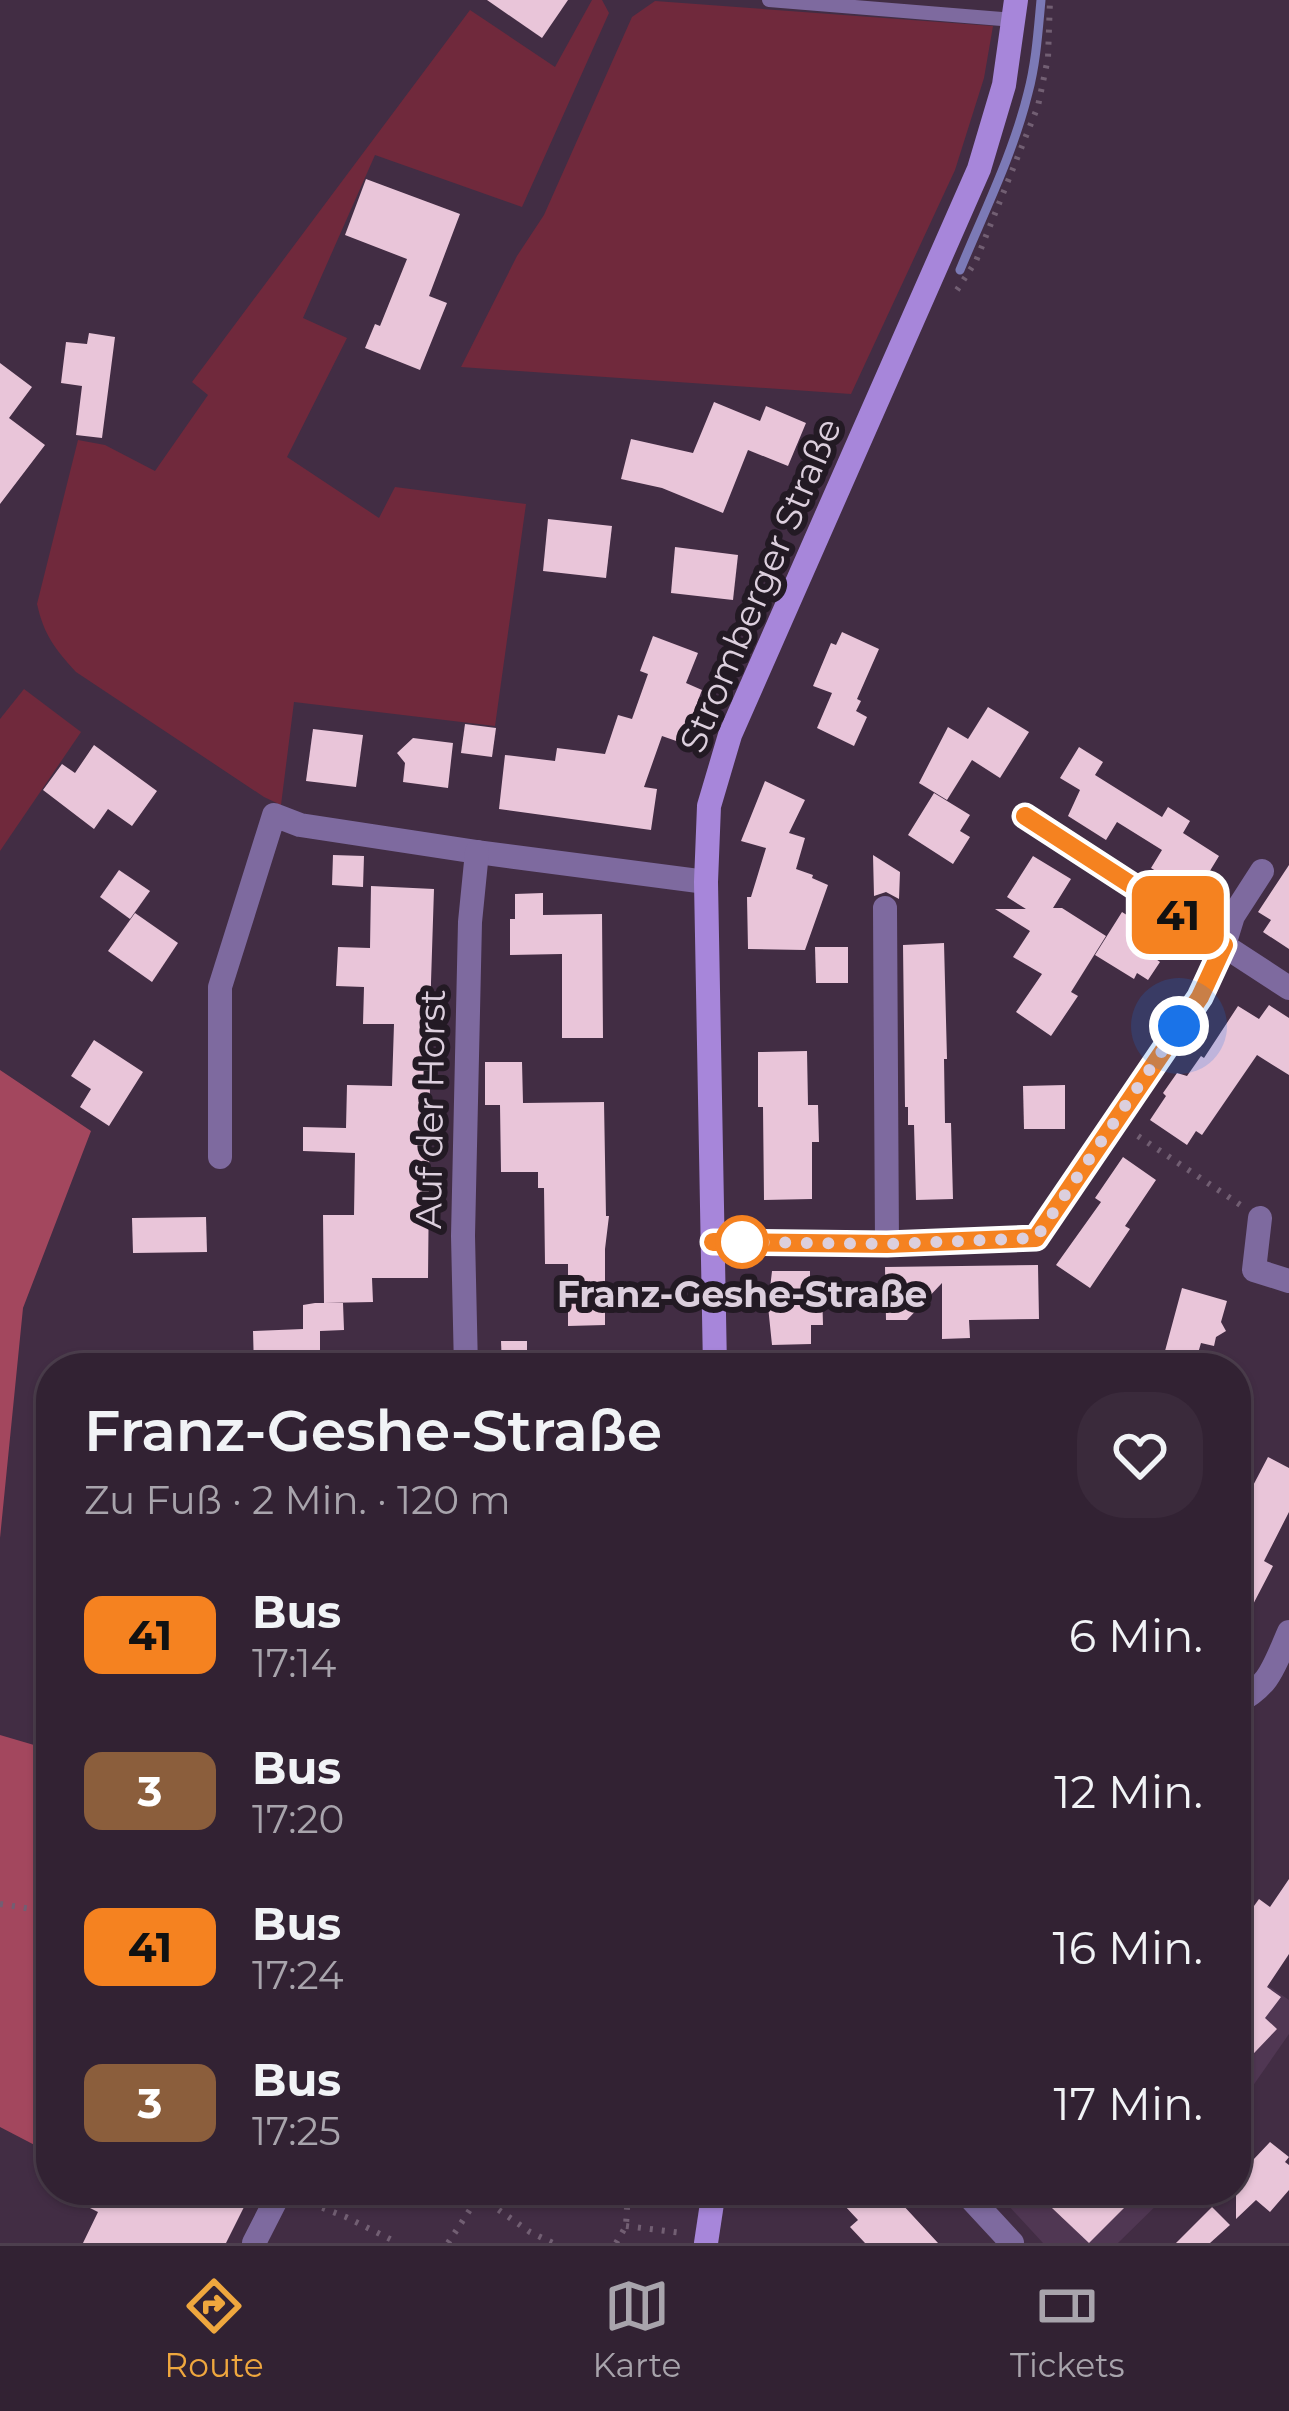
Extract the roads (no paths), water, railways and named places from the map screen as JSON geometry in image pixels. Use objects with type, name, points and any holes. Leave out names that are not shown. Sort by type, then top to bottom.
[{"type":"main road","name":"Stromberger Straße","points":[[715,1353],[706,882],[709,806],[730,735],[979,170],[1004,85],[1015,10]]},
{"type":"main road","points":[[707,2240],[712,2205]]},
{"type":"street","points":[[220,1157],[220,987],[274,815],[300,825],[706,882]]},
{"type":"street","points":[[1025,816],[1289,988]]},
{"type":"street","name":"Auf der Horst","points":[[466,1353],[470,922],[477,852]]},
{"type":"street","points":[[713,1242],[887,1244],[1036,1238],[1200,997],[1233,916],[1262,871]]},
{"type":"street","points":[[885,908],[887,1244]]},
{"type":"street","points":[[1260,1218],[1254,1270],[1289,1281]]},
{"type":"street","points":[[1251,1696],[1270,1676],[1289,1633]]},
{"type":"street","points":[[254,2243],[273,2205]]},
{"type":"street","points":[[977,2205],[1012,2243]]},
{"type":"lane","points":[[769,0],[1015,10]]},
{"type":"waterway","points":[[960,270],[1022,116],[1041,0]]},
{"type":"place","name":"Franz-Geshe-Straße","points":[[742,1242]]}]
